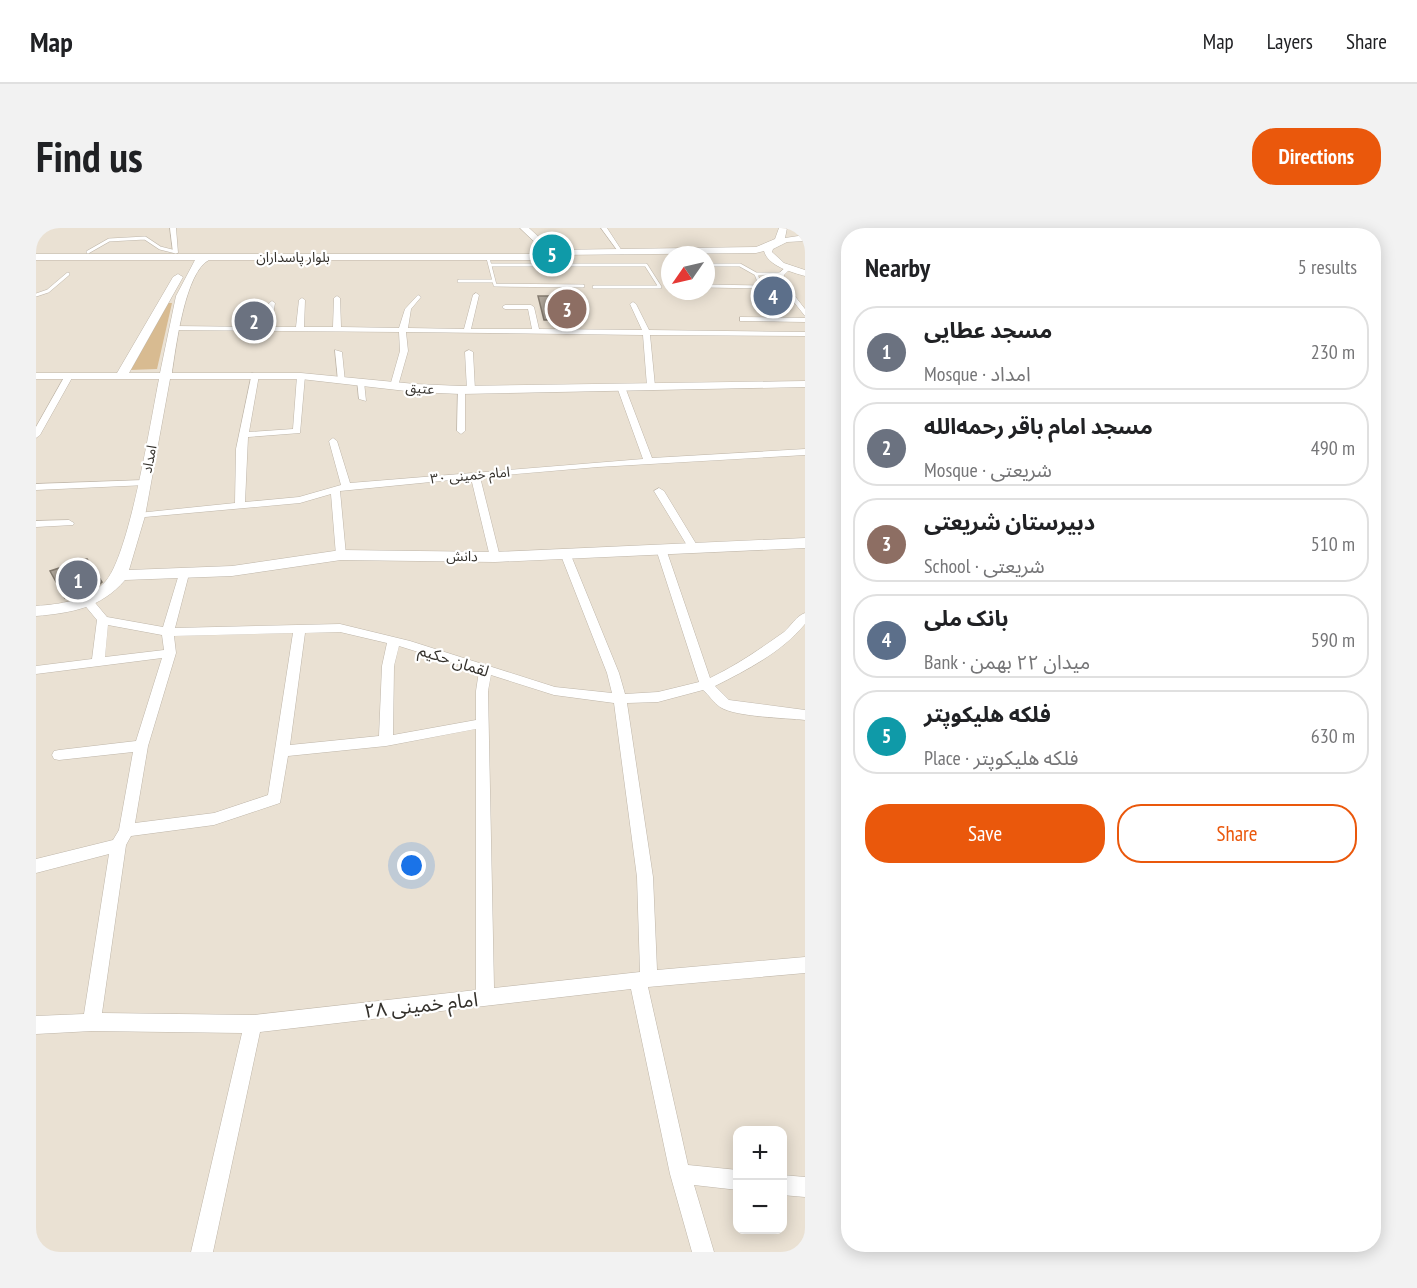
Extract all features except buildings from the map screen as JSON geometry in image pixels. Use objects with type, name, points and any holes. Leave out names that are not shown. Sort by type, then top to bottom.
[{"type":"street","name":"امداد","points":[[120,575],[138,516],[174,328],[173,300],[186,262],[176,254],[173,228]]},
{"type":"street","points":[[524,228],[551,254]]},
{"type":"street","points":[[604,228],[622,253]]},
{"type":"street","points":[[783,228],[782,236],[769,248],[768,253],[793,271]]},
{"type":"street","points":[[792,228],[805,231]]},
{"type":"street","name":"بلوار پاسداران","points":[[36,257],[176,254],[551,254],[741,251],[756,250],[775,243],[805,238]]},
{"type":"street","name":"بلوار پاسداران","points":[[36,252],[489,262],[551,254],[661,257]]},
{"type":"street","name":"امداد","points":[[121,376],[199,261],[207,257]]},
{"type":"street","points":[[715,261],[754,259],[793,271]]},
{"type":"street","points":[[793,271],[780,281],[805,314]]},
{"type":"street","points":[[467,330],[476,295]]},
{"type":"street","points":[[394,386],[404,351],[403,329],[408,309],[418,297]]},
{"type":"street","points":[[337,298],[338,328]]},
{"type":"street","points":[[300,328],[303,300]]},
{"type":"street","points":[[267,328],[272,303]]},
{"type":"street","points":[[633,304],[646,331],[651,386]]},
{"type":"street","points":[[505,307],[531,307],[536,330]]},
{"type":"street","points":[[743,319],[805,320]]},
{"type":"street","points":[[174,328],[805,334]]},
{"type":"street","points":[[338,352],[342,381]]},
{"type":"street","points":[[461,430],[469,352]]},
{"type":"street","points":[[240,506],[241,449],[255,375]]},
{"type":"street","name":"عتیق","points":[[36,376],[301,376],[394,386],[466,390],[805,384]]},
{"type":"street","points":[[36,435],[69,376]]},
{"type":"street","points":[[244,435],[297,431],[301,376]]},
{"type":"street","points":[[360,382],[363,399]]},
{"type":"street","points":[[621,387],[649,462]]},
{"type":"street","points":[[333,441],[346,486]]},
{"type":"street","name":"امام خمینی ۳۰","points":[[138,516],[300,500],[346,486],[805,452]]},
{"type":"street","points":[[475,475],[495,557]]},
{"type":"street","points":[[36,487],[144,483]]},
{"type":"street","points":[[334,489],[341,555]]},
{"type":"street","points":[[659,491],[693,547]]},
{"type":"street","points":[[36,524],[69,523]]},
{"type":"street","name":"دانش","points":[[120,575],[232,571],[341,555],[495,557],[805,543]]},
{"type":"street","points":[[661,549],[706,685],[725,704],[747,710],[805,715]]},
{"type":"street","points":[[565,554],[613,673],[620,699],[636,830],[645,877],[644,979],[680,1174],[703,1252]]},
{"type":"street","points":[[92,1023],[118,845],[126,830],[141,746],[170,653],[168,632],[184,574]]},
{"type":"street","points":[[36,611],[61,609],[88,602],[109,588],[120,575]]},
{"type":"street","points":[[88,602],[103,620],[98,662]]},
{"type":"street","name":"لقمان حکیم","points":[[103,620],[168,632],[340,628],[394,641],[554,691],[620,699],[658,697],[706,685],[748,664],[793,631],[805,617]]},
{"type":"street","points":[[126,830],[214,819],[274,799],[300,628]]},
{"type":"street","points":[[386,741],[388,666],[394,641]]},
{"type":"street","points":[[36,670],[170,653]]},
{"type":"street","points":[[485,670],[482,691],[485,998]]},
{"type":"street","points":[[283,751],[386,741],[483,723]]},
{"type":"street","points":[[59,755],[141,746]]},
{"type":"street","points":[[36,866],[118,845]]},
{"type":"street","name":"امام خمینی ۲۸","points":[[36,1025],[253,1024],[644,979],[805,965]]},
{"type":"street","points":[[202,1252],[253,1024]]},
{"type":"street","points":[[680,1174],[733,1179]]},
{"type":"street","points":[[787,1185],[805,1187]]},
{"type":"lane","points":[[88,252],[109,240],[145,238],[159,248],[176,254]]},
{"type":"lane","points":[[583,286],[495,285],[489,262],[646,265],[660,287],[594,287]]},
{"type":"lane","points":[[715,262],[751,269],[761,286],[715,286]]},
{"type":"lane","points":[[756,274],[793,271]]},
{"type":"lane","points":[[36,295],[48,291],[68,274]]},
{"type":"lane","points":[[459,281],[494,281]]},
{"type":"shaded area","points":[[168,303],[172,303],[157,369],[129,370]]},
{"type":"place","name":"فلکه هلیکوپتر","points":[[552,254]]},
{"type":"place","name":"بانک ملی","points":[[773,296]]},
{"type":"place","name":"دبیرستان شریعتی","points":[[567,309]]},
{"type":"place","name":"مسجد امام باقر رحمه‌الله","points":[[254,321]]},
{"type":"place","name":"مسجد عطایی","points":[[78,580]]}]
